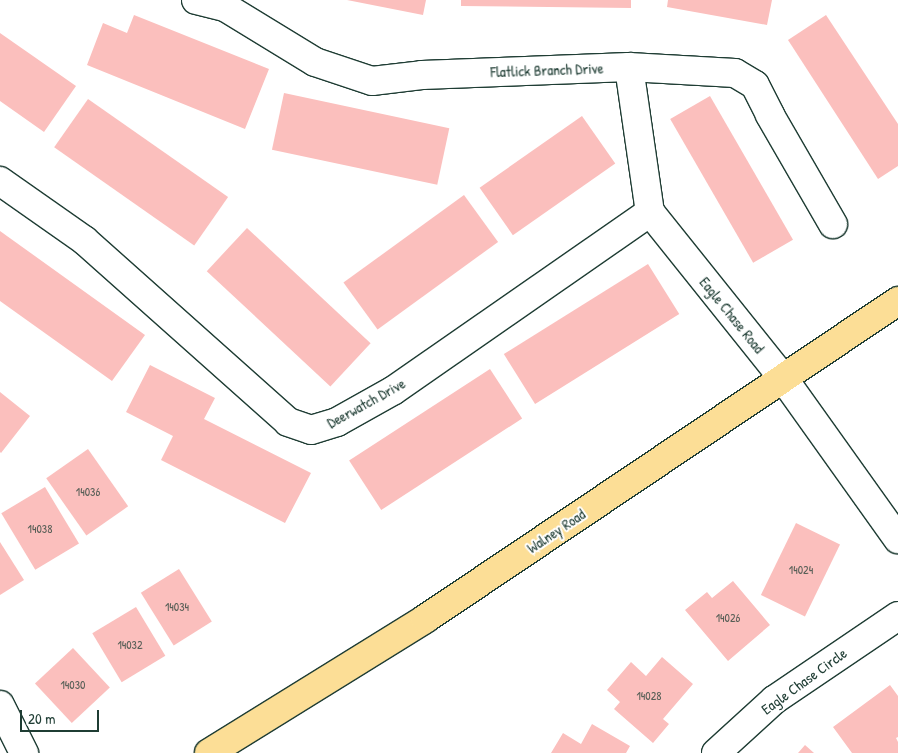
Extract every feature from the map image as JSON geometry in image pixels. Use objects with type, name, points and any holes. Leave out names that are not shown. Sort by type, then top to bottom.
[{"type":"main road","name":"Walney Road","points":[[209,753],[425,619],[898,301]]},
{"type":"street","name":"Flatlick Branch Drive","points":[[196,0],[225,7],[315,62],[372,81],[422,75],[629,67],[735,73],[755,85],[770,115],[834,224]]},
{"type":"street","points":[[629,67],[650,212]]},
{"type":"street","name":"Deerwatch Drive","points":[[0,181],[84,240],[288,422],[312,430],[337,422],[394,390],[650,212]]},
{"type":"street","name":"Eagle Chase Road","points":[[650,212],[783,378],[898,539]]},
{"type":"street","name":"Eagle Chase Circle","points":[[716,753],[774,700],[898,616]]},
{"type":"street","points":[[0,705],[24,753]]},
{"type":"building","points":[[347,0],[426,0],[423,15]]},
{"type":"building","points":[[461,0],[631,0],[631,8],[461,6]]},
{"type":"building","points":[[668,0],[772,0],[767,25],[667,7]]},
{"type":"building","points":[[134,15],[269,69],[245,129],[87,65],[103,23],[127,33]]},
{"type":"building","points":[[826,15],[898,124],[898,166],[878,179],[788,40]]},
{"type":"building","points":[[0,33],[76,86],[44,132],[0,101]]},
{"type":"building","points":[[284,93],[449,128],[437,185],[272,150]]},
{"type":"building","points":[[710,96],[793,240],[753,263],[670,119]]},
{"type":"building","points":[[88,99],[228,197],[194,245],[54,147]]},
{"type":"building","points":[[582,116],[615,164],[513,235],[480,188]]},
{"type":"building","points":[[464,195],[498,242],[378,330],[343,283]]},
{"type":"building","points":[[247,228],[371,343],[330,386],[207,271]]},
{"type":"building","points":[[0,231],[145,335],[112,381],[0,301]]},
{"type":"building","points":[[648,264],[679,314],[535,404],[504,354]]},
{"type":"building","points":[[150,365],[215,398],[204,419],[311,473],[285,523],[161,460],[173,436],[126,412]]},
{"type":"building","points":[[490,369],[522,418],[381,510],[349,460]]},
{"type":"building","points":[[0,392],[30,416],[1,453],[0,452]]},
{"type":"building","points":[[88,449],[128,506],[86,536],[46,478]]},
{"type":"building","points":[[45,487],[79,544],[35,570],[1,513]]},
{"type":"building","points":[[796,523],[840,544],[805,616],[761,595]]},
{"type":"building","points":[[0,542],[24,580],[0,595]]},
{"type":"building","points":[[179,569],[212,622],[174,645],[141,593]]},
{"type":"building","points":[[733,581],[770,625],[728,661],[685,610],[707,592],[712,598]]},
{"type":"building","points":[[136,607],[165,656],[122,682],[92,633]]},
{"type":"building","points":[[73,648],[110,687],[72,723],[35,683]]},
{"type":"building","points":[[662,657],[693,684],[663,719],[669,724],[653,743],[614,709],[620,702],[607,690],[631,662],[646,676]]},
{"type":"building","points":[[890,685],[898,696],[898,737],[896,738],[898,753],[852,753],[833,727]]},
{"type":"building","points":[[592,724],[630,746],[626,753],[551,753],[563,733],[581,744]]},
{"type":"building","points":[[805,745],[814,753],[798,753]]}]
